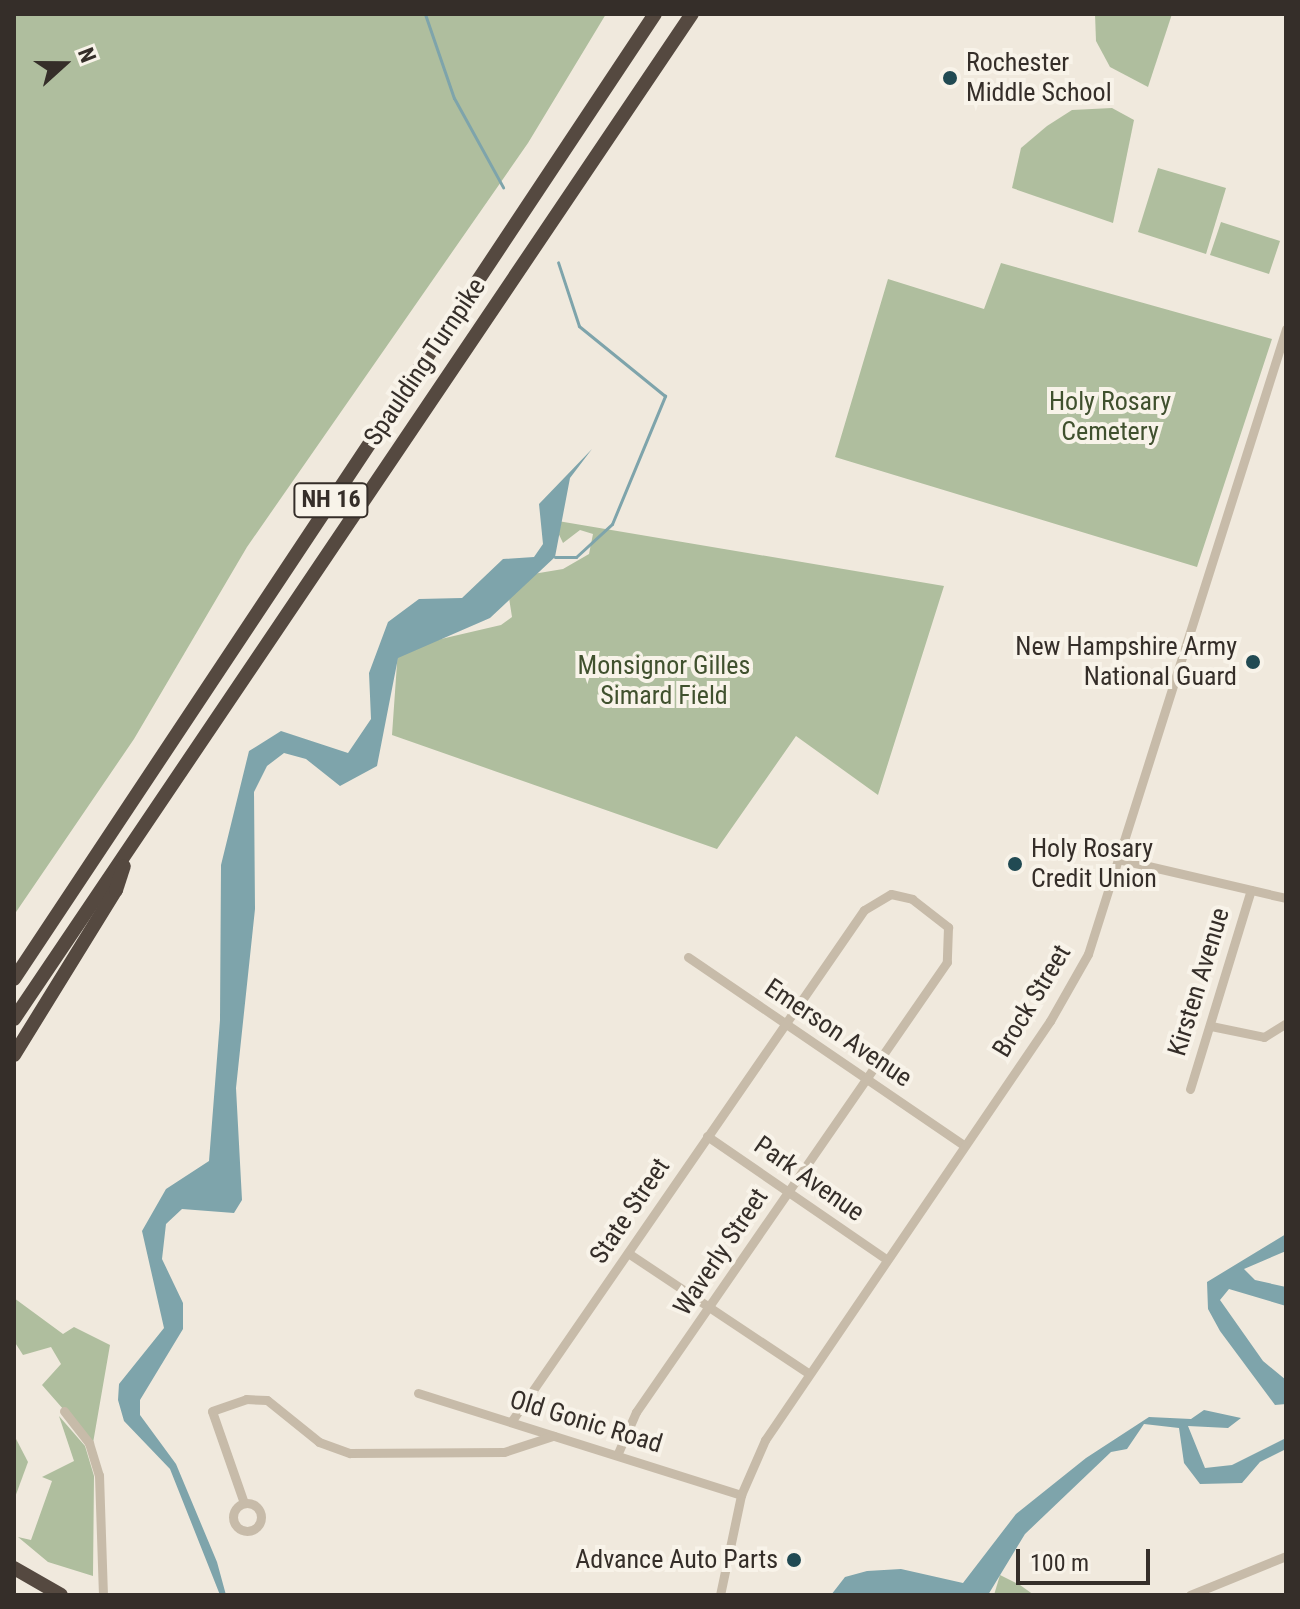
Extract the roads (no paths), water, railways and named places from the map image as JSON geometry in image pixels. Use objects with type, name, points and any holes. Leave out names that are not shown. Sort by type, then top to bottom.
[{"type":"highway","name":"Spaulding Turnpike","points":[[14,1019],[692,14]]},
{"type":"highway","name":"Spaulding Turnpike","points":[[14,979],[652,17]]},
{"type":"highway","points":[[14,1055],[116,890],[127,855]]},
{"type":"highway","points":[[14,1568],[61,1595]]},
{"type":"street","name":"Brock Street","points":[[720,1595],[741,1495],[808,1373],[1078,974],[1118,859],[1286,329]]},
{"type":"street","points":[[1118,859],[1286,898]]},
{"type":"street","name":"Kirsten Avenue","points":[[1190,1089],[1251,890]]},
{"type":"street","name":"Waverly Street","points":[[618,1453],[636,1412],[868,1080],[952,948],[948,927],[921,904],[891,894],[871,902],[786,1024]]},
{"type":"street","name":"Emerson Avenue","points":[[688,957],[964,1145]]},
{"type":"street","points":[[1211,1026],[1264,1037],[1286,1023]]},
{"type":"street","name":"State Street","points":[[511,1422],[786,1024]]},
{"type":"street","name":"Park Avenue","points":[[707,1136],[886,1259]]},
{"type":"street","points":[[628,1253],[808,1373]]},
{"type":"street","name":"Old Gonic Road","points":[[418,1393],[618,1453],[741,1495]]},
{"type":"street","points":[[244,1503],[212,1411],[246,1399],[267,1400],[319,1442],[350,1453],[504,1452],[553,1436]]},
{"type":"street","points":[[64,1411],[89,1443],[99,1475],[103,1595]]},
{"type":"street","points":[[1190,1595],[1286,1556]]},
{"type":"water","points":[[592,449],[570,478],[555,557],[490,618],[398,658],[377,766],[340,786],[306,759],[284,753],[267,766],[254,792],[255,909],[236,1088],[242,1200],[234,1213],[182,1209],[166,1224],[162,1259],[183,1303],[183,1329],[140,1400],[140,1415],[176,1464],[217,1562],[226,1595],[220,1595],[170,1469],[124,1421],[118,1400],[119,1384],[164,1328],[142,1231],[166,1189],[209,1161],[220,1020],[221,865],[249,751],[281,731],[348,753],[371,719],[369,673],[388,622],[419,599],[462,598],[503,559],[534,557],[543,544],[539,504]]},
{"type":"water","points":[[1286,1234],[1286,1251],[1244,1269],[1255,1280],[1286,1287],[1286,1306],[1229,1289],[1220,1300],[1263,1361],[1286,1380],[1286,1404],[1275,1405],[1220,1331],[1208,1309],[1207,1282]]},
{"type":"water","points":[[1204,1410],[1241,1418],[1228,1428],[1188,1426],[1205,1468],[1232,1465],[1286,1438],[1286,1449],[1260,1462],[1242,1483],[1200,1484],[1184,1463],[1179,1428],[1144,1424],[1127,1449],[1111,1452],[1025,1534],[988,1595],[831,1595],[845,1577],[867,1571],[901,1569],[963,1583],[1016,1514],[1086,1458],[1149,1417],[1191,1419]]},
{"type":"waterway","points":[[425,14],[454,98],[503,187]]},
{"type":"waterway","points":[[555,557],[576,557],[612,524],[665,396],[579,326],[558,262]]},
{"type":"place","name":"Rochester Middle School","points":[[950,78]]},
{"type":"place","name":"New Hampshire Army National Guard","points":[[1253,662]]},
{"type":"place","name":"Holy Rosary Credit Union","points":[[1015,864]]},
{"type":"place","name":"Advance Auto Parts","points":[[794,1560]]},
{"type":"park label","name":"Holy Rosary Cemetery","points":[[1110,417]]},
{"type":"park label","name":"Monsignor Gilles Simard Field","points":[[664,681]]}]
